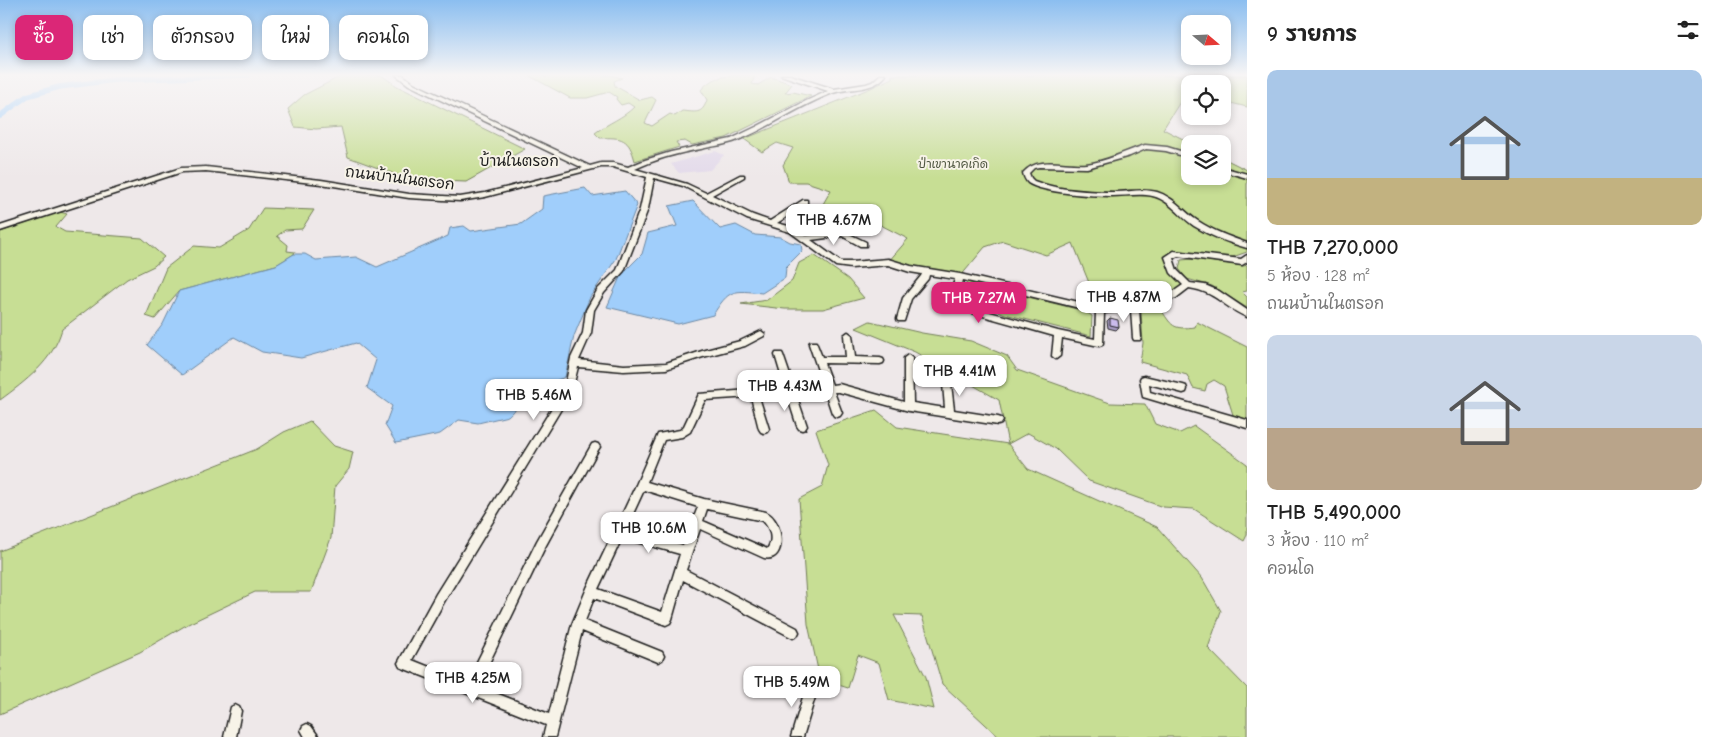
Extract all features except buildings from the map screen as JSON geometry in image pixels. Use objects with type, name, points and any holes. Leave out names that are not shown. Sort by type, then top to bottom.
[{"type":"street","points":[[465,109],[590,168]]},
{"type":"street","points":[[630,169],[647,161],[680,151],[732,140],[796,109]]},
{"type":"street","points":[[1181,153],[1167,149],[1145,147],[1128,155],[1101,163],[1079,166],[1039,165],[1032,167],[1026,173],[1029,180],[1045,186],[1113,194],[1151,193],[1160,195],[1172,202],[1189,218],[1223,238],[1247,246]]},
{"type":"street","name":"ถนนบ้านในตรอก","points":[[0,229],[181,170],[206,169],[321,182],[409,196],[460,199],[485,195],[601,165],[613,165],[685,185],[750,217],[793,230],[839,264],[888,262],[1100,310],[1135,307],[1174,296],[1188,285]]},
{"type":"street","points":[[1231,172],[1247,176]]},
{"type":"street","points":[[552,721],[404,663],[440,598],[569,388],[575,363],[587,333],[590,310],[601,291],[620,271],[644,209],[651,175]]},
{"type":"street","points":[[707,195],[742,176]]},
{"type":"street","points":[[771,223],[805,202]]},
{"type":"street","points":[[806,238],[843,233],[863,244]]},
{"type":"street","points":[[1247,258],[1242,262],[1177,253],[1170,257],[1174,270],[1188,285],[1202,287],[1216,293],[1247,314]]},
{"type":"street","points":[[901,319],[907,298],[925,278],[926,272]]},
{"type":"street","points":[[960,277],[952,302],[954,305],[1058,334],[1099,343],[1100,310]]},
{"type":"street","points":[[1135,307],[1137,338]]},
{"type":"street","points":[[575,363],[624,368],[666,366],[702,354],[742,344],[761,334]]},
{"type":"street","points":[[1056,356],[1058,334]]},
{"type":"street","points":[[848,335],[851,361]]},
{"type":"street","points":[[812,344],[837,413]]},
{"type":"street","points":[[779,355],[802,426]]},
{"type":"street","points":[[908,358],[909,407]]},
{"type":"street","points":[[819,360],[880,361]]},
{"type":"street","points":[[1183,389],[1144,379],[1146,394],[1247,424]]},
{"type":"street","points":[[947,384],[950,413]]},
{"type":"street","points":[[549,737],[578,624],[591,592],[641,485],[661,437],[687,429],[702,397],[752,388],[790,390],[829,387],[840,388],[909,407],[998,421]]},
{"type":"street","points":[[752,388],[764,429]]},
{"type":"street","points":[[470,689],[541,544],[595,447]]},
{"type":"street","points":[[641,485],[704,504],[766,517],[774,525],[776,542],[774,549],[769,554],[764,553],[697,523]]},
{"type":"street","points":[[591,592],[666,619],[681,574],[686,551],[704,504]]},
{"type":"street","points":[[619,532],[686,551]]},
{"type":"street","points":[[681,574],[794,632]]},
{"type":"street","points":[[578,624],[658,656]]},
{"type":"street","points":[[798,737],[812,687]]},
{"type":"street","points":[[230,737],[234,711]]},
{"type":"shaded area","points":[[715,151],[724,155],[710,170],[679,173],[671,164]]},
{"type":"green space","points":[[288,109],[445,109],[525,149],[466,182],[411,180],[348,157],[341,127],[316,129],[295,127]]},
{"type":"green space","points":[[631,109],[652,109],[645,123],[652,126],[670,114],[675,116],[682,111],[784,109],[726,138],[692,145],[685,141],[676,142],[679,147],[635,161],[633,153],[624,140],[600,138],[595,133]]},
{"type":"green space","name":"ป่าเขานาคเกิด","points":[[818,109],[1175,109],[1163,129],[1181,138],[1181,185],[1231,185],[1231,162],[1247,170],[1247,252],[1227,259],[1176,255],[1172,267],[1186,286],[1174,296],[1100,310],[1073,243],[1046,255],[1003,241],[985,247],[960,277],[888,262],[908,239],[869,219],[830,214],[823,204],[831,190],[806,182],[789,182],[783,165],[793,148],[777,143],[762,152],[744,139]]},
{"type":"green space","points":[[263,208],[314,210],[302,229],[285,230],[277,236],[288,245],[287,251],[295,252],[294,254],[276,265],[179,291],[155,319],[146,316],[166,268],[194,246],[219,248],[249,230]]},
{"type":"green space","points":[[60,212],[67,214],[56,227],[65,232],[142,238],[164,257],[154,266],[127,279],[62,329],[58,340],[45,361],[29,378],[0,400],[0,232]]},
{"type":"green space","points":[[814,255],[848,279],[864,298],[823,309],[785,309],[741,304],[767,300],[792,281],[799,263]]},
{"type":"green space","points":[[1194,259],[1247,265],[1247,291],[1242,292],[1247,297],[1247,308],[1212,286],[1187,279],[1179,269],[1181,260]]},
{"type":"green space","points":[[967,282],[1085,311],[1092,316],[1091,336],[1005,314],[986,305],[963,300]]},
{"type":"green space","points":[[1160,308],[1170,323],[1177,327],[1195,327],[1197,322],[1247,347],[1247,420],[1234,418],[1224,386],[1214,380],[1207,384],[1205,391],[1193,388],[1187,375],[1140,362],[1143,343],[1141,311]]},
{"type":"green space","points":[[870,321],[922,333],[971,341],[1007,356],[1017,370],[1110,403],[1145,404],[1155,424],[1180,433],[1194,426],[1247,464],[1247,535],[1244,541],[1194,509],[1163,507],[1089,481],[1056,449],[1028,433],[1008,444],[999,400],[915,352],[856,328]]},
{"type":"green space","points":[[876,410],[897,427],[1008,444],[1028,469],[1157,527],[1202,578],[1221,611],[1208,648],[1247,688],[1247,737],[999,737],[942,684],[922,616],[894,615],[926,677],[934,709],[889,700],[879,663],[858,655],[848,688],[820,679],[808,624],[799,499],[822,487],[828,465],[816,430]]},
{"type":"green space","points":[[310,421],[334,446],[353,452],[349,469],[335,486],[331,538],[311,592],[255,592],[188,624],[140,652],[0,714],[0,551],[257,449],[284,432]]},
{"type":"water","points":[[585,188],[592,196],[625,191],[637,205],[616,259],[590,297],[574,336],[565,377],[540,387],[543,397],[529,396],[508,416],[478,423],[459,420],[440,434],[396,443],[385,425],[392,406],[367,388],[376,360],[356,343],[301,358],[262,352],[234,337],[182,375],[147,345],[163,324],[179,291],[276,265],[294,254],[305,254],[316,260],[356,257],[377,267],[448,236],[450,228],[464,226],[471,231],[521,224],[542,209],[543,196]]},
{"type":"water","points":[[693,201],[720,229],[736,225],[755,235],[781,237],[790,242],[801,244],[802,251],[786,267],[785,278],[762,293],[733,293],[723,300],[713,315],[678,324],[607,307],[621,275],[642,254],[648,233],[677,226],[669,206]]},
{"type":"waterway","points":[[0,116],[9,109]]},
{"type":"district","name":"บ้านในตรอก","points":[[519,161]]}]
